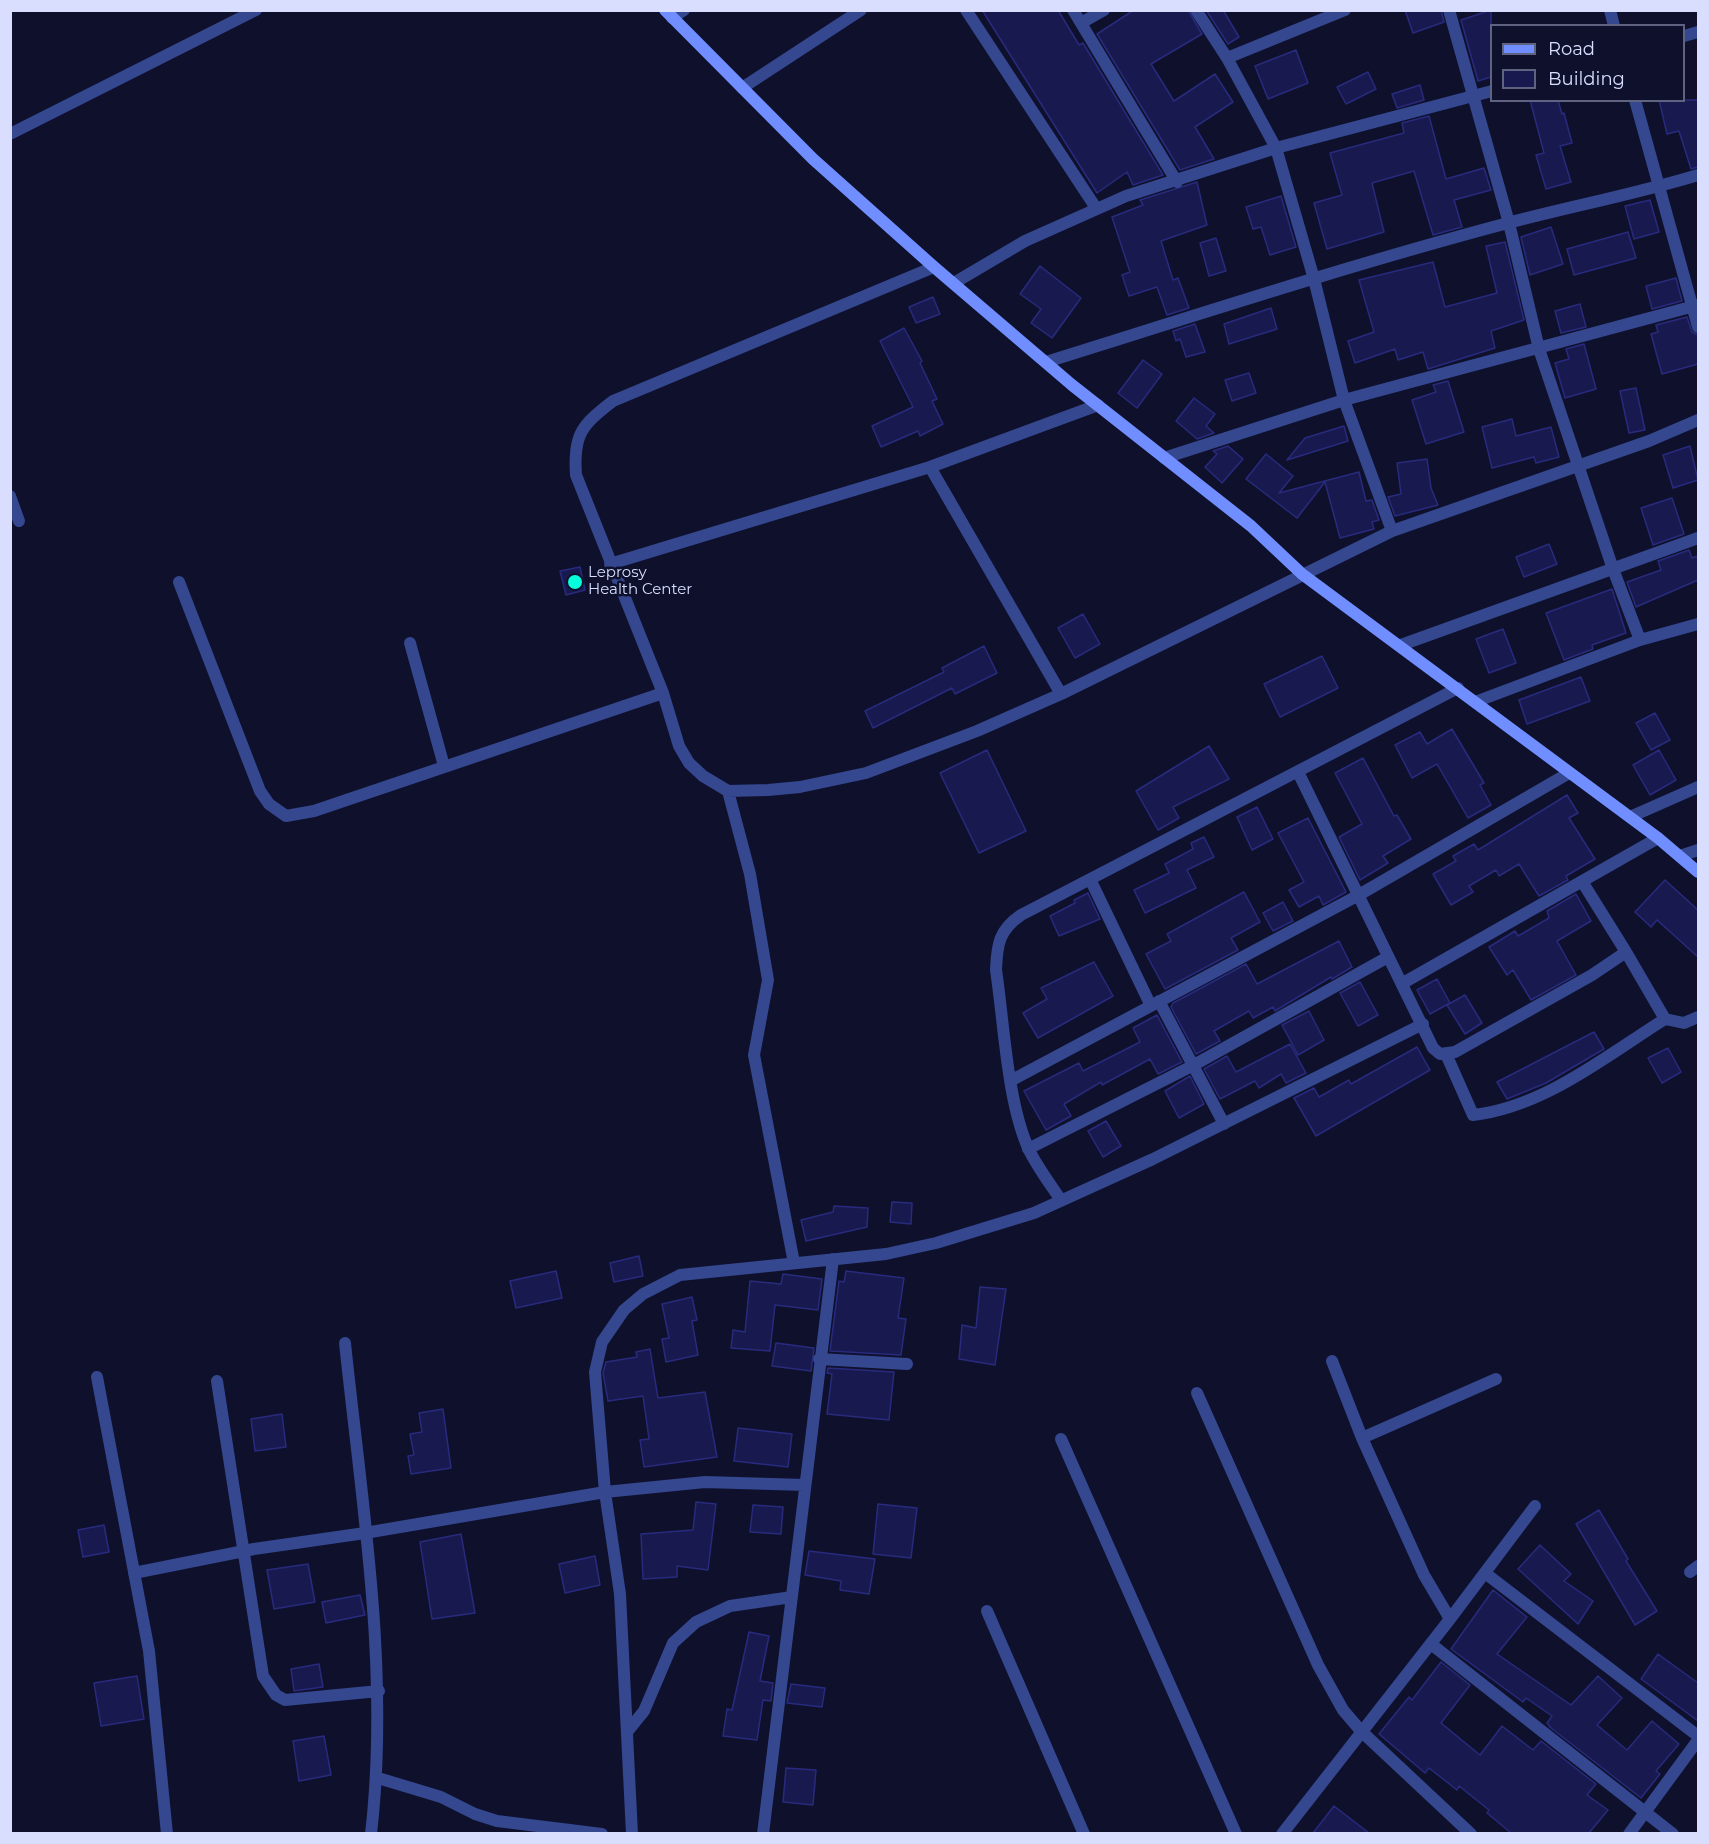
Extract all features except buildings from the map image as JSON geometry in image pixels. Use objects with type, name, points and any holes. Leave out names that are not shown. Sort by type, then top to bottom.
[{"type":"street","points":[[10,134],[256,10]]},
{"type":"street","points":[[684,10],[669,14],[813,159],[934,267],[1098,405],[1251,526],[1302,573],[1658,838],[1698,872]]},
{"type":"street","points":[[742,88],[861,10]]},
{"type":"street","points":[[966,10],[1096,208]]},
{"type":"street","points":[[1073,10],[1177,182]]},
{"type":"street","points":[[1081,24],[1104,10]]},
{"type":"street","points":[[1196,10],[1227,58],[1276,148],[1314,279],[1344,400],[1392,531]]},
{"type":"street","points":[[1227,58],[1345,10]]},
{"type":"street","points":[[1449,10],[1509,223],[1539,349],[1612,569],[1640,640]]},
{"type":"street","points":[[954,283],[1025,241],[1096,208],[1276,148],[1490,91]]},
{"type":"street","points":[[1636,102],[1696,306],[1698,327]]},
{"type":"street","points":[[1046,362],[1314,279],[1509,223],[1659,187],[1698,175]]},
{"type":"street","points":[[934,267],[613,401],[587,421],[574,450],[576,475],[663,693],[680,746],[689,763],[703,776],[728,791],[800,787],[866,773],[977,731],[1061,694],[1302,573],[1392,531],[1579,466],[1698,420]]},
{"type":"street","points":[[1164,458],[1344,400],[1696,306]]},
{"type":"street","points":[[610,564],[930,467],[1098,405]]},
{"type":"street","points":[[930,467],[1061,694]]},
{"type":"street","points":[[10,496],[19,521]]},
{"type":"street","points":[[1401,645],[1698,538]]},
{"type":"street","points":[[178,582],[260,791],[269,804],[286,816],[314,812],[663,693]]},
{"type":"street","points":[[1475,702],[1640,640],[1698,624]]},
{"type":"street","points":[[410,643],[444,766]]},
{"type":"street","points":[[1061,1200],[1028,1149],[1012,1080],[996,970],[1000,933],[1021,915],[1091,881],[1458,688]]},
{"type":"street","points":[[1298,772],[1433,1048],[1440,1054],[1455,1052],[1592,975],[1626,952]]},
{"type":"street","points":[[1012,1080],[1358,896],[1569,773]]},
{"type":"street","points":[[1630,817],[1698,787]]},
{"type":"street","points":[[728,791],[750,874],[768,980],[754,1055],[794,1263]]},
{"type":"street","points":[[1403,983],[1583,883],[1658,838]]},
{"type":"street","points":[[1680,856],[1698,850]]},
{"type":"street","points":[[1091,881],[1154,1003],[1224,1124]]},
{"type":"street","points":[[1583,883],[1665,1020]]},
{"type":"street","points":[[1028,1149],[1192,1066],[1388,957]]},
{"type":"street","points":[[1446,1054],[1473,1115],[1488,1113],[1546,1093],[1665,1020],[1684,1023],[1698,1017]]},
{"type":"street","points":[[632,1833],[620,1594],[605,1492],[595,1372],[602,1341],[624,1310],[644,1294],[680,1275],[886,1254],[936,1243],[1034,1214],[1224,1124],[1423,1024]]},
{"type":"street","points":[[763,1833],[833,1259]]},
{"type":"street","points":[[345,1343],[379,1690],[378,1778],[371,1833]]},
{"type":"street","points":[[819,1359],[907,1364]]},
{"type":"street","points":[[1332,1361],[1362,1437],[1424,1575],[1450,1619]]},
{"type":"street","points":[[97,1377],[149,1651],[167,1833]]},
{"type":"street","points":[[1362,1437],[1496,1379]]},
{"type":"street","points":[[217,1381],[263,1676],[276,1695],[295,1701],[379,1690]]},
{"type":"street","points":[[1197,1393],[1318,1665],[1344,1710],[1361,1731],[1465,1832]]},
{"type":"street","points":[[1061,1439],[1236,1833]]},
{"type":"street","points":[[134,1573],[244,1551],[605,1492],[705,1482],[806,1485]]},
{"type":"street","points":[[1281,1833],[1431,1644],[1535,1506]]},
{"type":"street","points":[[1485,1573],[1698,1736]]},
{"type":"street","points":[[627,1732],[644,1710],[674,1643],[696,1622],[730,1606],[792,1597]]},
{"type":"street","points":[[987,1611],[1084,1833]]},
{"type":"street","points":[[1431,1644],[1673,1833]]},
{"type":"street","points":[[1629,1833],[1698,1740]]},
{"type":"street","points":[[378,1778],[441,1797],[497,1821],[602,1833]]},
{"type":"place","name":"Leprosy Health Center","points":[[575,582]]}]
